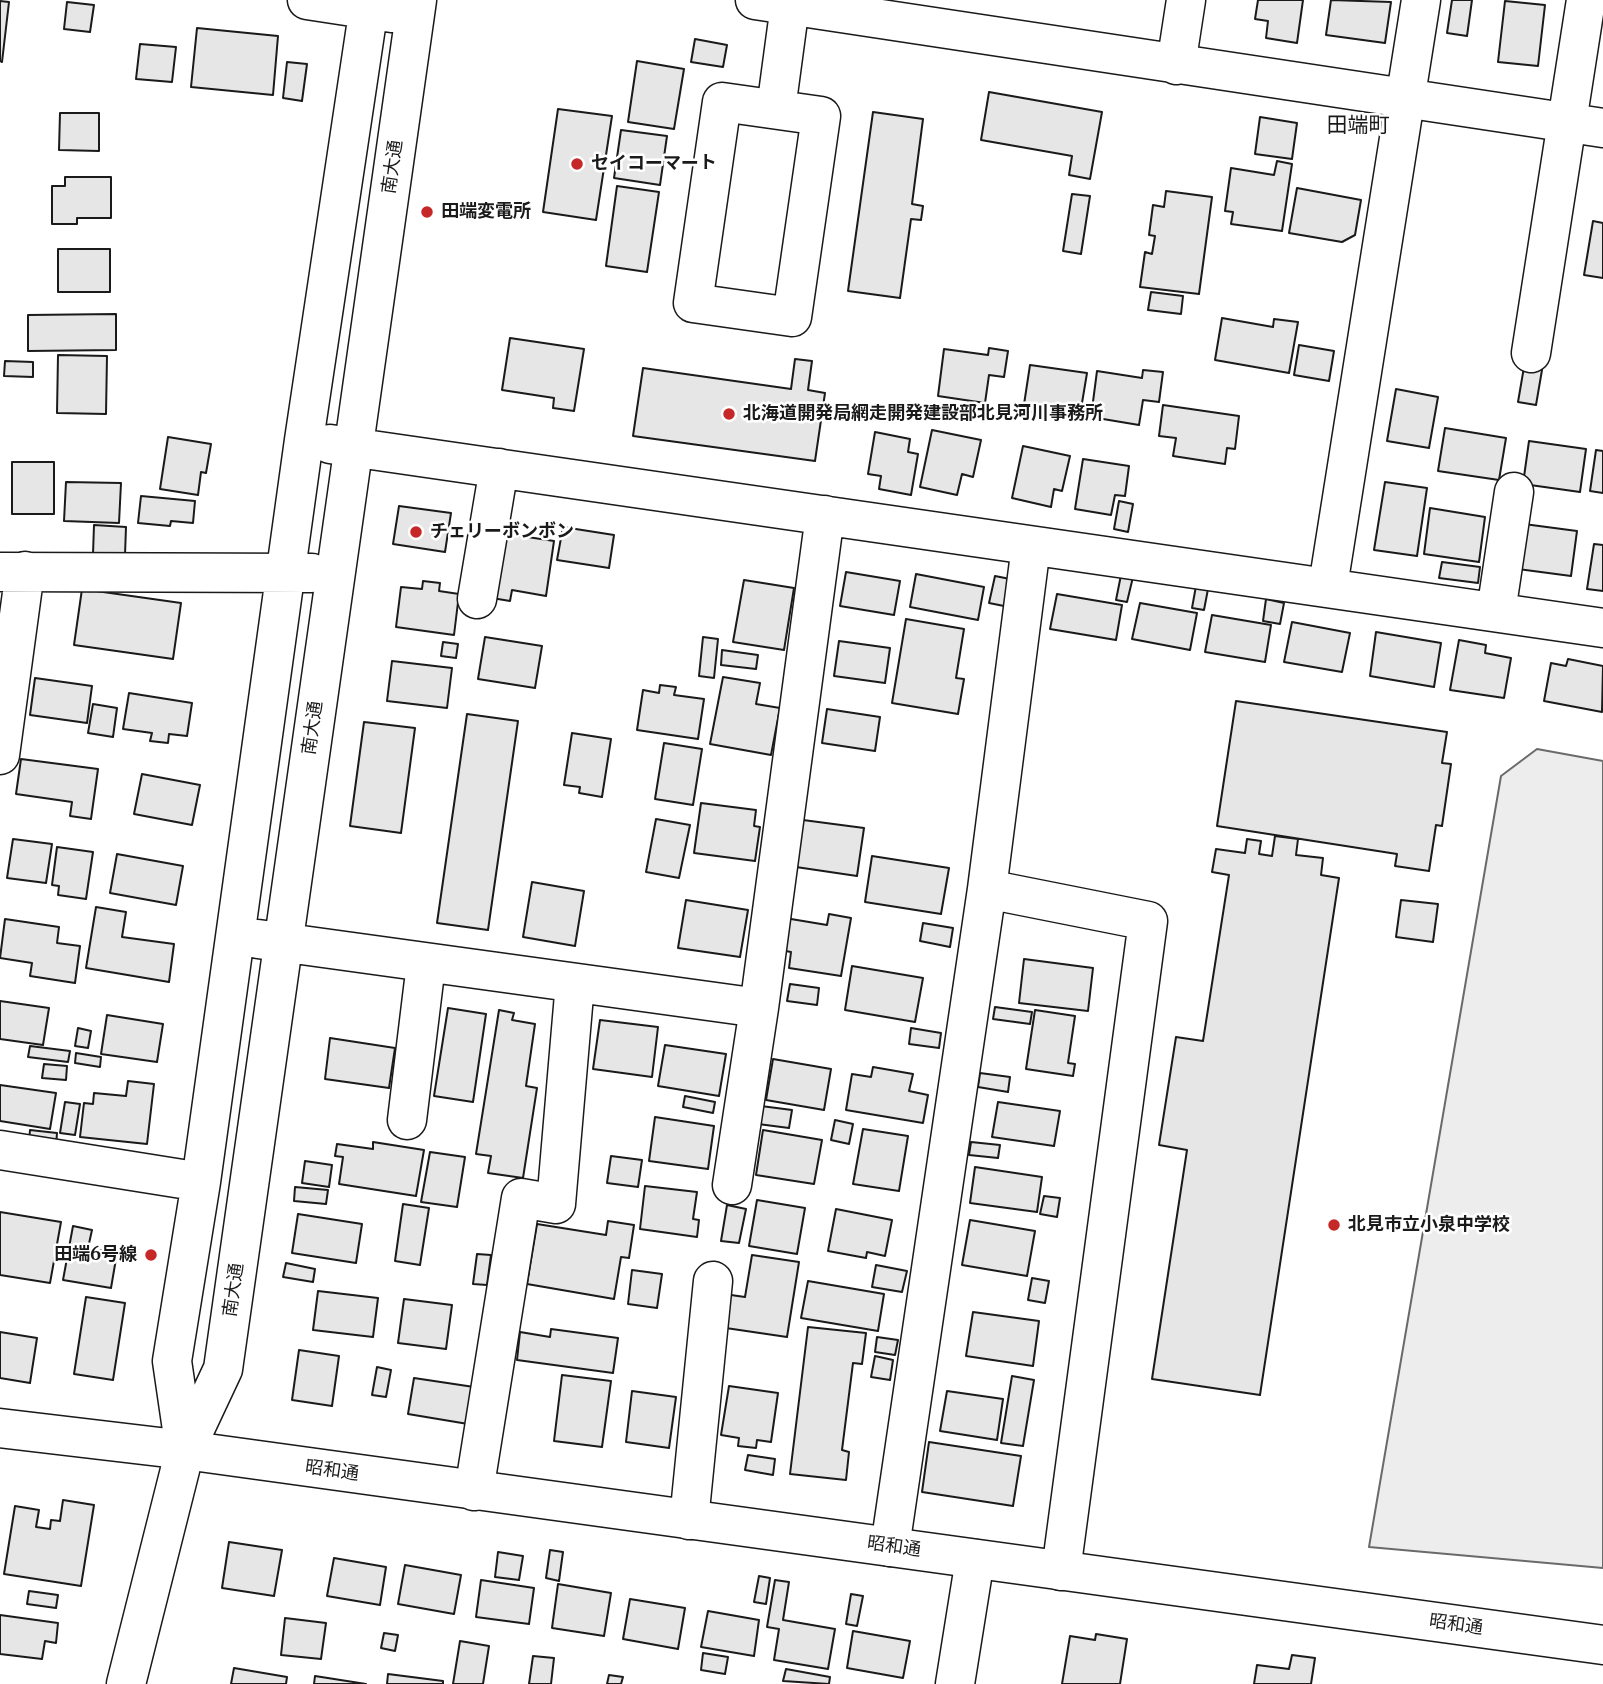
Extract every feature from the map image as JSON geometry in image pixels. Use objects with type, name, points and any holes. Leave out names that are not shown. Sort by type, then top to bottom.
[{"type":"street","points":[[307,0],[416,8]]},
{"type":"street","points":[[1176,65],[1186,0]]},
{"type":"street","points":[[1328,586],[1422,0]]},
{"type":"street","points":[[1531,353],[1586,126],[1586,0]]},
{"type":"street","points":[[776,109],[773,2],[943,13],[1176,65],[1586,126]]},
{"type":"street","name":"南大通","points":[[186,1450],[172,1360],[201,1182],[304,440],[369,5]]},
{"type":"street","name":"南大通","points":[[126,1684],[186,1450],[223,1369],[416,8]]},
{"type":"street","points":[[722,102],[776,109],[821,116],[792,317],[693,303],[722,102]]},
{"type":"street","points":[[304,440],[1031,546],[1328,586],[1603,628]]},
{"type":"street","points":[[477,599],[499,468]]},
{"type":"street","points":[[1496,612],[1514,492]]},
{"type":"street","points":[[732,1185],[759,1007],[825,516]]},
{"type":"street","points":[[890,1547],[987,889],[1031,546]]},
{"type":"street","points":[[0,755],[13,572],[336,574]]},
{"type":"street","points":[[987,889],[1148,920],[1061,1571]]},
{"type":"street","points":[[236,936],[426,964],[759,1007]]},
{"type":"street","points":[[407,1120],[426,964]]},
{"type":"street","points":[[474,1491],[521,1199],[556,1204],[575,983]]},
{"type":"street","points":[[0,1150],[201,1182]]},
{"type":"street","points":[[689,1520],[713,1281]]},
{"type":"street","name":"昭和通","points":[[0,1429],[186,1450],[1603,1645]]},
{"type":"street","points":[[956,1684],[975,1559]]},
{"type":"shaded area","points":[[1537,749],[1603,761],[1603,1568],[1369,1547],[1501,776]]},
{"type":"building","points":[[1258,0],[1303,0],[1297,43],[1266,38],[1268,21],[1255,19]]},
{"type":"building","points":[[1331,0],[1391,2],[1385,43],[1326,35]]},
{"type":"building","points":[[1452,0],[1472,0],[1467,36],[1447,33]]},
{"type":"building","points":[[0,1],[9,2],[2,62],[0,61]]},
{"type":"building","points":[[1505,1],[1545,5],[1538,66],[1498,62]]},
{"type":"building","points":[[67,2],[94,5],[90,32],[64,29]]},
{"type":"building","points":[[197,28],[278,36],[273,95],[191,87]]},
{"type":"building","points":[[695,39],[727,45],[723,67],[691,62]]},
{"type":"building","points":[[140,44],[176,47],[172,82],[136,79]]},
{"type":"building","points":[[637,61],[684,69],[674,129],[628,122]]},
{"type":"building","points":[[287,62],[307,64],[302,101],[283,98]]},
{"type":"building","points":[[989,92],[1102,112],[1090,179],[1069,175],[1072,156],[981,140]]},
{"type":"building","name":"セイコーマート","points":[[558,109],[612,116],[596,220],[543,212]]},
{"type":"building","points":[[873,112],[923,119],[912,204],[923,206],[921,220],[911,219],[900,298],[848,291]]},
{"type":"building","points":[[60,113],[99,113],[99,151],[59,150]]},
{"type":"building","points":[[1260,117],[1297,123],[1292,159],[1255,154]]},
{"type":"building","points":[[621,130],[667,136],[660,185],[614,178]]},
{"type":"building","points":[[1277,161],[1292,164],[1282,231],[1231,224],[1233,212],[1225,211],[1231,168],[1274,175]]},
{"type":"building","points":[[65,177],[111,177],[111,218],[77,218],[77,224],[52,224],[52,186],[65,186]]},
{"type":"building","points":[[617,186],[659,192],[647,272],[606,266]]},
{"type":"building","points":[[1297,188],[1361,200],[1355,235],[1342,242],[1289,233]]},
{"type":"building","points":[[1166,191],[1212,197],[1199,294],[1140,287],[1145,252],[1152,254],[1155,236],[1149,235],[1153,205],[1164,207]]},
{"type":"building","points":[[1072,194],[1090,196],[1081,254],[1063,251]]},
{"type":"building","points":[[1593,221],[1603,223],[1603,278],[1584,275]]},
{"type":"building","points":[[58,249],[110,249],[110,292],[58,292]]},
{"type":"building","points":[[1151,292],[1183,296],[1181,314],[1148,310]]},
{"type":"building","points":[[116,314],[116,350],[28,351],[28,315]]},
{"type":"building","points":[[1222,318],[1273,327],[1274,319],[1298,322],[1289,373],[1215,360]]},
{"type":"building","points":[[510,338],[584,349],[574,411],[553,408],[554,398],[502,390]]},
{"type":"building","points":[[1299,345],[1334,351],[1329,381],[1294,375]]},
{"type":"building","points":[[989,348],[1008,351],[1004,377],[989,375],[985,403],[938,396],[944,349],[988,355]]},
{"type":"building","points":[[58,355],[107,356],[106,414],[57,413]]},
{"type":"building","name":"北海道開発局網走開発建設部北見河川事務所","points":[[795,359],[812,361],[808,390],[825,393],[815,461],[633,436],[643,368],[791,389]]},
{"type":"building","points":[[5,361],[33,362],[33,377],[4,376]]},
{"type":"building","points":[[1030,365],[1087,373],[1082,403],[1077,402],[1074,419],[1023,411]]},
{"type":"building","points":[[1524,367],[1542,370],[1536,405],[1518,402]]},
{"type":"building","points":[[1143,370],[1163,372],[1159,402],[1143,400],[1139,425],[1091,417],[1097,371],[1142,378]]},
{"type":"building","points":[[1396,389],[1438,397],[1429,448],[1387,441]]},
{"type":"building","points":[[1163,405],[1239,416],[1235,449],[1227,448],[1225,464],[1173,456],[1176,438],[1159,436]]},
{"type":"building","points":[[1445,428],[1506,438],[1499,480],[1438,471]]},
{"type":"building","points":[[932,430],[981,440],[973,477],[962,474],[957,495],[920,487]]},
{"type":"building","points":[[875,432],[910,439],[908,452],[918,454],[911,495],[879,489],[881,476],[868,474]]},
{"type":"building","points":[[168,437],[211,444],[206,473],[201,472],[198,495],[160,489]]},
{"type":"building","points":[[1529,441],[1586,449],[1580,492],[1523,484]]},
{"type":"building","points":[[1023,446],[1070,456],[1062,491],[1054,489],[1051,507],[1012,498]]},
{"type":"building","points":[[1596,450],[1603,451],[1603,493],[1590,491]]},
{"type":"building","points":[[1083,459],[1129,466],[1125,496],[1115,495],[1111,515],[1075,509]]},
{"type":"building","points":[[12,462],[54,462],[54,514],[12,514]]},
{"type":"building","points":[[66,482],[121,483],[119,523],[64,521]]},
{"type":"building","points":[[1385,482],[1427,488],[1417,556],[1374,550]]},
{"type":"building","points":[[141,496],[195,501],[193,523],[171,521],[170,526],[138,523]]},
{"type":"building","points":[[1119,501],[1133,504],[1128,532],[1114,529]]},
{"type":"building","points":[[399,506],[451,513],[445,552],[393,544]]},
{"type":"building","points":[[1430,508],[1485,517],[1479,562],[1424,554]]},
{"type":"building","points":[[1524,524],[1577,531],[1571,576],[1518,569]]},
{"type":"building","points":[[94,525],[126,527],[125,555],[93,554]]},
{"type":"building","points":[[563,527],[614,535],[609,568],[557,560]]},
{"type":"building","points":[[501,533],[554,541],[546,596],[512,590],[510,601],[492,598]]},
{"type":"building","points":[[1594,544],[1603,545],[1603,591],[1587,589]]},
{"type":"building","points":[[1442,562],[1480,567],[1478,583],[1439,578]]},
{"type":"building","points":[[846,572],[900,581],[894,615],[840,606]]},
{"type":"building","points":[[916,574],[984,587],[978,620],[910,607]]},
{"type":"building","points":[[1121,575],[1133,577],[1127,602],[1116,600]]},
{"type":"building","points":[[995,576],[1010,579],[1004,606],[989,603]]},
{"type":"building","points":[[744,580],[794,588],[784,650],[733,642]]},
{"type":"building","points":[[423,581],[440,583],[439,591],[459,594],[454,635],[396,627],[401,587],[422,589]]},
{"type":"building","points":[[1196,586],[1208,589],[1204,610],[1192,608]]},
{"type":"building","points":[[82,589],[181,603],[173,659],[74,645]]},
{"type":"building","points":[[1057,594],[1122,605],[1116,640],[1050,629]]},
{"type":"building","points":[[1266,599],[1284,603],[1280,624],[1263,621]]},
{"type":"building","points":[[1140,603],[1197,613],[1190,650],[1132,639]]},
{"type":"building","points":[[1212,615],[1271,625],[1265,662],[1205,652]]},
{"type":"building","points":[[906,619],[964,629],[956,678],[964,679],[958,714],[892,703]]},
{"type":"building","points":[[1292,622],[1350,633],[1342,672],[1284,662]]},
{"type":"building","points":[[1376,632],[1441,643],[1434,687],[1370,676]]},
{"type":"building","points":[[485,637],[542,646],[535,688],[478,679]]},
{"type":"building","points":[[703,637],[718,639],[714,678],[699,676]]},
{"type":"building","points":[[1459,640],[1486,645],[1485,653],[1511,658],[1504,698],[1450,690]]},
{"type":"building","points":[[839,641],[890,648],[885,683],[834,676]]},
{"type":"building","points":[[443,642],[458,644],[456,658],[441,656]]},
{"type":"building","points":[[722,650],[758,655],[756,669],[721,665]]},
{"type":"building","points":[[1568,659],[1603,666],[1602,712],[1544,701],[1551,663],[1566,666]]},
{"type":"building","points":[[392,661],[452,668],[447,708],[387,701]]},
{"type":"building","points":[[723,677],[760,683],[756,704],[780,708],[771,755],[710,744]]},
{"type":"building","points":[[35,678],[92,686],[87,723],[30,715]]},
{"type":"building","points":[[660,685],[676,687],[674,695],[704,699],[698,739],[637,730],[643,690],[659,693]]},
{"type":"building","points":[[129,693],[192,703],[187,736],[169,734],[168,743],[150,741],[152,733],[123,729]]},
{"type":"building","points":[[1236,701],[1447,732],[1442,763],[1451,764],[1442,826],[1436,825],[1429,871],[1395,866],[1397,854],[1217,826]]},
{"type":"building","points":[[93,704],[117,708],[113,737],[88,733]]},
{"type":"building","points":[[827,709],[880,717],[875,751],[822,743]]},
{"type":"building","points":[[467,714],[518,721],[488,930],[437,923]]},
{"type":"building","points":[[364,722],[415,728],[401,833],[350,826]]},
{"type":"building","points":[[572,733],[611,739],[602,797],[579,793],[580,787],[564,785]]},
{"type":"building","points":[[664,743],[702,749],[693,805],[655,799]]},
{"type":"building","points":[[21,759],[98,769],[91,819],[70,816],[72,802],[16,794]]},
{"type":"building","points":[[142,774],[200,785],[192,825],[134,814]]},
{"type":"building","points":[[701,803],[756,810],[754,826],[760,827],[755,861],[694,853]]},
{"type":"building","points":[[656,819],[690,825],[679,878],[646,872]]},
{"type":"building","points":[[803,820],[864,828],[857,876],[796,867]]},
{"type":"building","points":[[1275,836],[1298,839],[1296,855],[1323,858],[1321,875],[1339,878],[1260,1395],[1152,1379],[1187,1150],[1159,1145],[1176,1037],[1203,1041],[1229,875],[1212,872],[1216,849],[1245,853],[1247,839],[1261,841],[1259,854],[1272,856]]},
{"type":"building","points":[[13,839],[52,844],[46,883],[7,878]]},
{"type":"building","points":[[57,847],[93,852],[86,899],[58,895],[59,886],[52,885]]},
{"type":"building","points":[[117,854],[183,866],[176,905],[110,893]]},
{"type":"building","points":[[872,856],[949,868],[941,914],[865,902]]},
{"type":"building","points":[[532,882],[584,891],[575,946],[523,937]]},
{"type":"building","points":[[686,900],[748,910],[740,957],[678,948]]},
{"type":"building","points":[[1401,900],[1438,904],[1433,942],[1396,937]]},
{"type":"building","points":[[96,907],[126,912],[122,937],[174,944],[169,982],[86,968]]},
{"type":"building","points":[[829,914],[851,918],[841,976],[789,968],[791,952],[780,950],[785,918],[827,925]]},
{"type":"building","points":[[5,919],[59,927],[57,943],[80,946],[75,983],[30,976],[32,963],[0,958]]},
{"type":"building","points":[[923,923],[953,928],[950,947],[920,941]]},
{"type":"building","points":[[1024,959],[1093,968],[1088,1011],[1019,1003]]},
{"type":"building","points":[[852,966],[923,978],[915,1022],[845,1010]]},
{"type":"building","points":[[790,984],[819,988],[817,1005],[787,1001]]},
{"type":"building","points":[[0,1001],[49,1008],[43,1045],[0,1039]]},
{"type":"building","points":[[995,1007],[1032,1012],[1030,1024],[993,1019]]},
{"type":"building","points":[[448,1008],[486,1014],[473,1102],[434,1096]]},
{"type":"building","points":[[499,1010],[514,1013],[512,1020],[535,1024],[526,1086],[537,1088],[523,1178],[488,1173],[491,1156],[476,1154]]},
{"type":"building","points":[[1035,1010],[1075,1016],[1068,1063],[1075,1064],[1073,1076],[1026,1069]]},
{"type":"building","points":[[107,1015],[163,1024],[157,1062],[101,1054]]},
{"type":"building","points":[[600,1020],[658,1027],[652,1077],[593,1069]]},
{"type":"building","points":[[78,1028],[91,1031],[88,1048],[75,1046]]},
{"type":"building","points":[[911,1028],[941,1033],[939,1048],[909,1044]]},
{"type":"building","points":[[330,1038],[395,1048],[389,1088],[325,1079]]},
{"type":"building","points":[[665,1045],[726,1054],[719,1096],[658,1086]]},
{"type":"building","points":[[30,1046],[70,1051],[68,1062],[28,1057]]},
{"type":"building","points":[[76,1053],[101,1057],[100,1067],[75,1063]]},
{"type":"building","points":[[773,1059],[831,1069],[824,1110],[766,1100]]},
{"type":"building","points":[[44,1064],[67,1066],[66,1080],[42,1078]]},
{"type":"building","points":[[873,1067],[913,1074],[909,1091],[928,1095],[923,1123],[846,1110],[852,1074],[871,1077]]},
{"type":"building","points":[[980,1073],[1010,1077],[1008,1092],[978,1087]]},
{"type":"building","points":[[128,1081],[154,1084],[147,1144],[80,1137],[84,1103],[93,1104],[94,1093],[126,1096]]},
{"type":"building","points":[[0,1085],[56,1093],[50,1129],[0,1121]]},
{"type":"building","points":[[685,1096],[715,1102],[713,1113],[683,1107]]},
{"type":"building","points":[[65,1102],[80,1104],[75,1135],[60,1133]]},
{"type":"building","points":[[998,1102],[1060,1111],[1054,1146],[992,1137]]},
{"type":"building","points":[[761,1106],[792,1110],[789,1128],[758,1124]]},
{"type":"building","points":[[655,1117],[714,1126],[708,1169],[649,1161]]},
{"type":"building","points":[[835,1120],[853,1124],[849,1144],[831,1140]]},
{"type":"building","points":[[863,1129],[908,1136],[899,1191],[853,1184]]},
{"type":"building","points":[[30,1130],[57,1133],[56,1146],[29,1142]]},
{"type":"building","points":[[763,1130],[822,1140],[814,1184],[756,1175]]},
{"type":"building","points":[[373,1142],[424,1150],[416,1196],[339,1184],[343,1157],[335,1156],[337,1144],[373,1149]]},
{"type":"building","points":[[971,1142],[1000,1145],[998,1158],[969,1155]]},
{"type":"building","points":[[430,1152],[465,1157],[457,1207],[421,1202]]},
{"type":"building","points":[[611,1156],[642,1160],[638,1187],[607,1183]]},
{"type":"building","points":[[305,1161],[332,1165],[329,1187],[302,1183]]},
{"type":"building","points":[[975,1167],[1042,1177],[1037,1212],[970,1203]]},
{"type":"building","points":[[645,1186],[697,1192],[693,1219],[699,1220],[697,1237],[640,1229]]},
{"type":"building","points":[[295,1187],[328,1190],[326,1204],[294,1201]]},
{"type":"building","points":[[1044,1196],[1060,1198],[1057,1217],[1040,1214]]},
{"type":"building","points":[[757,1200],[805,1208],[797,1254],[749,1246]]},
{"type":"building","points":[[403,1204],[429,1208],[420,1265],[395,1261]]},
{"type":"building","points":[[727,1205],[746,1209],[739,1243],[721,1241]]},
{"type":"building","points":[[836,1209],[892,1220],[885,1256],[867,1252],[866,1258],[828,1251]]},
{"type":"building","points":[[0,1212],[61,1222],[50,1283],[0,1275]]},
{"type":"building","points":[[298,1214],[362,1224],[356,1263],[292,1253]]},
{"type":"building","points":[[970,1220],[1035,1231],[1027,1276],[962,1265]]},
{"type":"building","points":[[608,1221],[634,1225],[629,1258],[621,1257],[614,1299],[527,1284],[537,1224],[606,1235]]},
{"type":"building","points":[[73,1226],[92,1230],[88,1248],[117,1253],[111,1288],[63,1280]]},
{"type":"building","points":[[477,1254],[491,1255],[487,1285],[473,1284]]},
{"type":"building","points":[[752,1255],[799,1262],[787,1337],[719,1327],[724,1294],[745,1297]]},
{"type":"building","points":[[286,1263],[315,1269],[313,1282],[283,1277]]},
{"type":"building","points":[[876,1265],[907,1271],[902,1292],[872,1287]]},
{"type":"building","points":[[632,1270],[662,1274],[657,1308],[628,1304]]},
{"type":"building","points":[[1032,1278],[1049,1281],[1045,1303],[1028,1300]]},
{"type":"building","points":[[808,1281],[884,1294],[878,1331],[801,1318]]},
{"type":"building","points":[[318,1291],[378,1298],[373,1337],[313,1330]]},
{"type":"building","points":[[86,1297],[125,1303],[113,1380],[74,1374]]},
{"type":"building","points":[[404,1299],[452,1305],[446,1349],[398,1343]]},
{"type":"building","points":[[973,1312],[1039,1321],[1033,1366],[966,1356]]},
{"type":"building","points":[[808,1327],[866,1333],[862,1364],[853,1363],[842,1450],[849,1452],[846,1480],[790,1474]]},
{"type":"building","points":[[551,1329],[618,1338],[613,1373],[517,1360],[520,1332],[550,1337]]},
{"type":"building","points":[[0,1332],[37,1338],[30,1383],[0,1378]]},
{"type":"building","points":[[877,1337],[898,1340],[895,1355],[875,1352]]},
{"type":"building","points":[[299,1350],[339,1356],[332,1406],[292,1400]]},
{"type":"building","points":[[875,1356],[893,1360],[890,1380],[871,1377]]},
{"type":"building","points":[[377,1367],[391,1370],[386,1397],[372,1395]]},
{"type":"building","points":[[562,1375],[611,1381],[602,1447],[554,1441]]},
{"type":"building","points":[[1012,1376],[1034,1380],[1023,1446],[1001,1443]]},
{"type":"building","points":[[414,1378],[474,1387],[468,1424],[408,1414]]},
{"type":"building","points":[[729,1386],[778,1393],[771,1442],[757,1440],[756,1448],[738,1446],[739,1438],[721,1435]]},
{"type":"building","points":[[632,1391],[676,1397],[669,1448],[626,1442]]},
{"type":"building","points":[[947,1391],[1003,1399],[997,1440],[940,1431]]},
{"type":"building","points":[[929,1442],[1021,1456],[1013,1506],[922,1492]]},
{"type":"building","points":[[748,1455],[775,1459],[773,1475],[745,1470]]},
{"type":"building","points":[[63,1500],[94,1505],[81,1586],[4,1574],[15,1506],[39,1510],[36,1527],[50,1529],[51,1520],[60,1521]]},
{"type":"building","points":[[229,1542],[282,1550],[274,1596],[222,1588]]},
{"type":"building","points":[[550,1550],[563,1552],[559,1581],[546,1578]]},
{"type":"building","points":[[498,1552],[523,1556],[519,1580],[495,1577]]},
{"type":"building","points":[[334,1558],[386,1567],[380,1605],[327,1596]]},
{"type":"building","points":[[405,1565],[461,1575],[454,1614],[398,1604]]},
{"type":"building","points":[[759,1576],[770,1578],[766,1604],[754,1602]]},
{"type":"building","points":[[481,1580],[534,1588],[529,1624],[476,1617]]},
{"type":"building","points":[[775,1580],[789,1582],[783,1620],[835,1629],[828,1669],[774,1660],[779,1629],[767,1627]]},
{"type":"building","points":[[558,1584],[611,1593],[604,1636],[552,1628]]},
{"type":"building","points":[[29,1591],[58,1595],[56,1608],[27,1604]]},
{"type":"building","points":[[851,1594],[863,1596],[857,1626],[846,1624]]},
{"type":"building","points":[[630,1599],[685,1608],[678,1649],[623,1639]]},
{"type":"building","points":[[708,1611],[759,1620],[754,1656],[701,1647]]},
{"type":"building","points":[[0,1615],[58,1623],[56,1643],[45,1641],[42,1659],[0,1654]]},
{"type":"building","points":[[285,1618],[326,1623],[321,1659],[281,1655]]},
{"type":"building","points":[[853,1631],[910,1641],[903,1678],[847,1668]]},
{"type":"building","points":[[384,1633],[398,1635],[395,1651],[381,1648]]},
{"type":"building","points":[[1096,1634],[1127,1639],[1120,1684],[1062,1684],[1070,1636],[1095,1640]]},
{"type":"building","points":[[460,1641],[489,1646],[483,1684],[453,1684]]},
{"type":"building","points":[[703,1653],[728,1657],[725,1674],[701,1670]]},
{"type":"building","points":[[1292,1655],[1315,1658],[1311,1684],[1254,1684],[1257,1665],[1289,1669]]},
{"type":"building","points":[[533,1656],[554,1658],[551,1684],[529,1684]]},
{"type":"building","points":[[234,1668],[287,1677],[286,1684],[231,1684]]},
{"type":"building","points":[[786,1669],[830,1677],[829,1684],[783,1681]]},
{"type":"building","points":[[388,1674],[443,1681],[443,1684],[387,1684]]},
{"type":"building","points":[[609,1675],[623,1677],[621,1684],[607,1684]]},
{"type":"building","points":[[315,1676],[366,1684],[314,1684]]},
{"type":"place","name":"セイコーマート","points":[[577,164]]},
{"type":"place","name":"田端変電所","points":[[427,212]]},
{"type":"place","name":"北海道開発局網走開発建設部北見河川事務所","points":[[729,414]]},
{"type":"place","name":"チェリーボンボン","points":[[416,532]]},
{"type":"place","name":"北見市立小泉中学校","points":[[1334,1225]]},
{"type":"place","name":"田端6号線","points":[[151,1255]]},
{"type":"district","name":"田端町","points":[[1358,126]]}]
